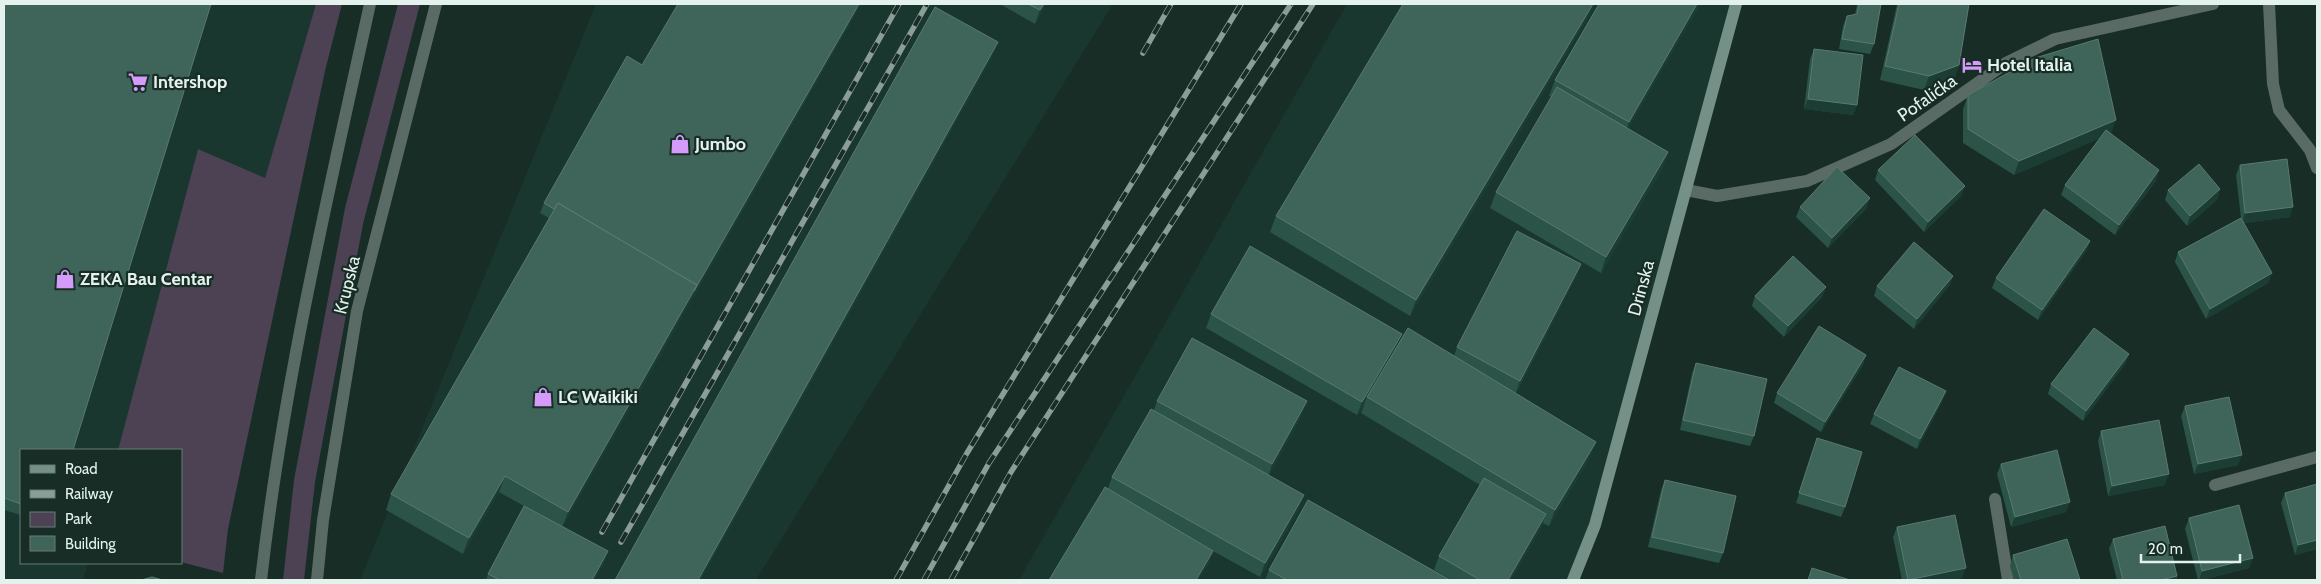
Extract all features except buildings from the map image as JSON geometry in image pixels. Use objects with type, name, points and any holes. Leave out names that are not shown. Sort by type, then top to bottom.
[{"type":"main road","name":"Drinska","points":[[1573,580],[1595,525],[1736,4]]},
{"type":"street","name":"Krupska","points":[[261,580],[269,510],[306,300],[370,4]]},
{"type":"street","name":"Krupska","points":[[317,580],[323,520],[357,312],[436,4]]},
{"type":"street","name":"Pofalićka","points":[[1686,190],[1718,196],[1807,181],[1891,144],[2006,63],[2055,39],[2212,4]]},
{"type":"street","points":[[2269,4],[2273,84],[2280,110],[2310,150],[2317,168]]},
{"type":"street","points":[[2215,486],[2317,457]]},
{"type":"street","points":[[1995,499],[2008,580]]},
{"type":"shaded area","points":[[4,4],[316,4],[265,178],[198,149],[118,449],[20,449],[20,564],[88,564],[83,580],[4,580]]},
{"type":"shaded area","points":[[596,4],[1113,4],[756,580],[360,580]]},
{"type":"shaded area","points":[[1347,4],[1736,4],[1573,580],[1019,580]]},
{"type":"green space","points":[[316,4],[342,4],[325,71],[228,529],[223,573],[182,562],[182,449],[118,449],[198,149],[265,178]]},
{"type":"green space","points":[[398,4],[420,4],[363,224],[315,482],[304,580],[283,580],[294,480],[345,208]]},
{"type":"railway","points":[[602,532],[899,4]]},
{"type":"railway","points":[[621,542],[927,4]]},
{"type":"railway","points":[[1143,53],[1171,4]]},
{"type":"railway","points":[[896,580],[967,453],[1241,4]]},
{"type":"railway","points":[[924,580],[989,463],[1291,4]]},
{"type":"railway","points":[[951,580],[1011,472],[1313,4]]},
{"type":"place","name":"Hotel Italia","points":[[1972,65]]},
{"type":"place","name":"Intershop","points":[[138,82]]},
{"type":"place","name":"Jumbo","points":[[680,144]]},
{"type":"place","name":"ZEKA Bau Centar","points":[[65,279]]},
{"type":"place","name":"LC Waikiki","points":[[543,397]]}]
